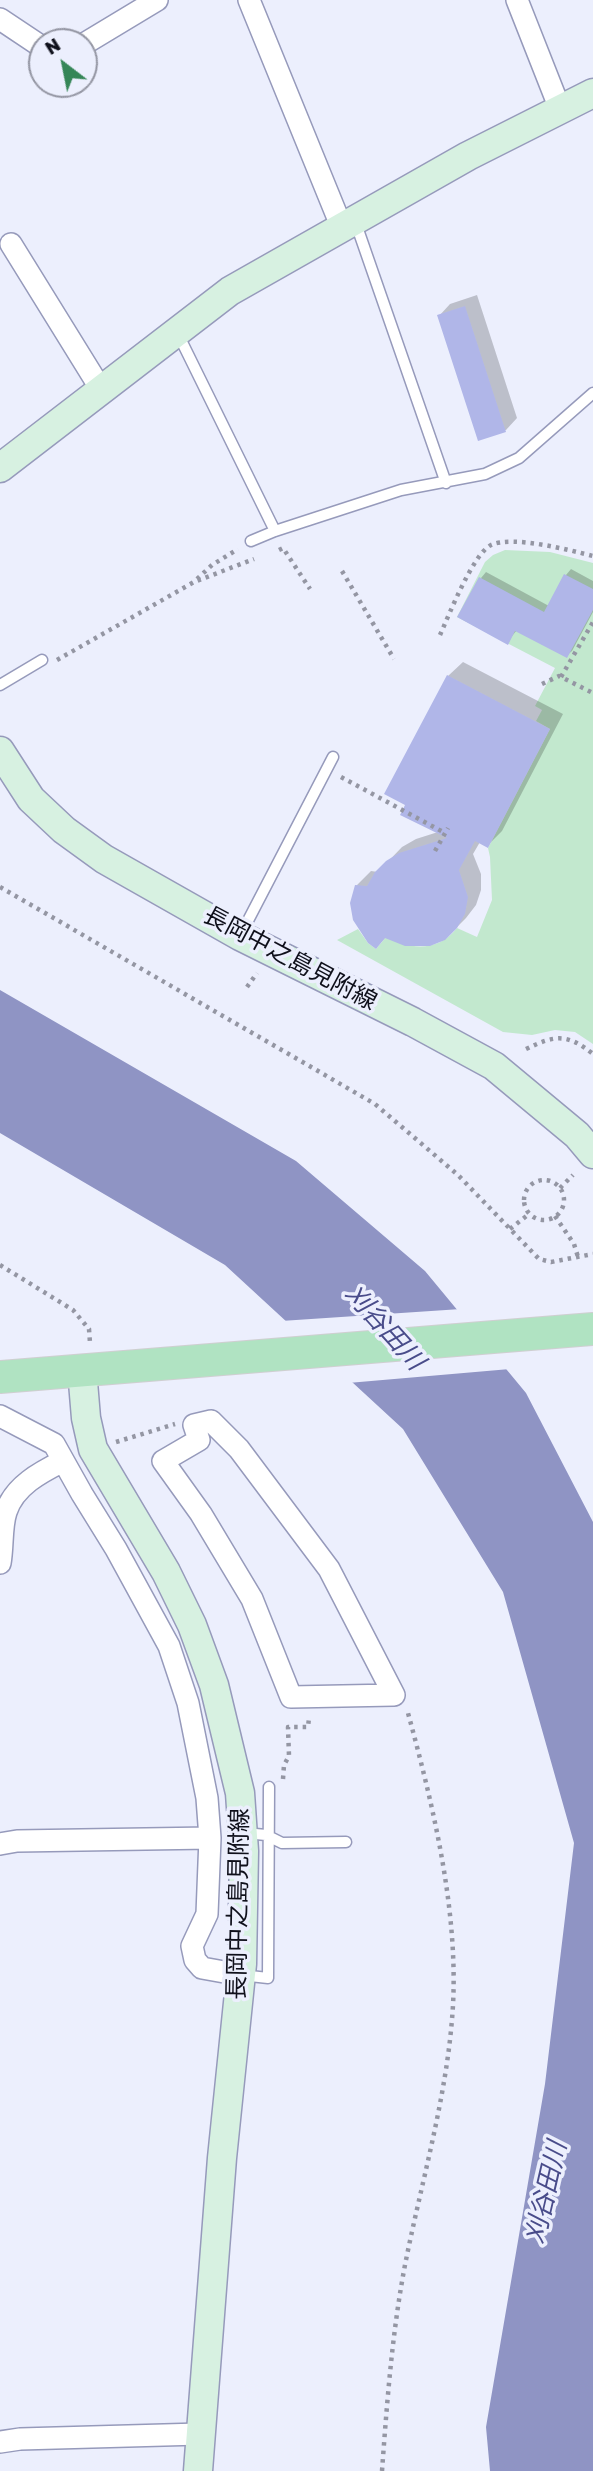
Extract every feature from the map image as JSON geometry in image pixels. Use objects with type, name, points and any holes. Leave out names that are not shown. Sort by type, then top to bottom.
[{"type":"main road","points":[[0,468],[230,291],[468,156],[593,93]]},
{"type":"main road","name":"長岡中之島見附線","points":[[0,751],[32,799],[64,830],[104,859],[240,936],[494,1066],[577,1135],[593,1154]]},
{"type":"main road","points":[[0,1377],[86,1357],[146,1364],[586,1330]]},
{"type":"main road","name":"長岡中之島見附線","points":[[86,1357],[86,1418],[93,1449],[166,1572],[192,1625],[214,1685],[240,1793],[256,1835],[222,2158],[198,2471]]},
{"type":"street","points":[[98,36],[157,0]]},
{"type":"street","points":[[249,0],[349,225]]},
{"type":"street","points":[[517,0],[560,109]]},
{"type":"street","points":[[0,19],[28,38]]},
{"type":"street","points":[[11,244],[102,391]]},
{"type":"street","points":[[0,1416],[54,1444],[122,1559],[169,1646],[188,1703],[207,1798],[210,1838],[207,1914],[192,1946],[195,1960],[202,1968],[241,1975]]},
{"type":"street","points":[[211,1421],[239,1450],[329,1569],[394,1695],[311,1696],[290,1697],[252,1599],[201,1514],[163,1461],[199,1440],[194,1425],[211,1421]]},
{"type":"street","points":[[0,1563],[6,1512],[15,1495],[33,1476],[63,1461]]},
{"type":"street","points":[[0,1844],[17,1841],[210,1838]]},
{"type":"street","points":[[0,2442],[20,2439],[200,2434]]},
{"type":"lane","points":[[349,225],[446,483]]},
{"type":"lane","points":[[176,332],[275,531]]},
{"type":"lane","points":[[251,541],[401,490],[485,474],[519,458],[593,393]]},
{"type":"lane","points":[[0,685],[42,660]]},
{"type":"lane","points":[[240,936],[333,757]]},
{"type":"lane","points":[[269,1787],[256,1835],[282,1843],[345,1842]]},
{"type":"path","points":[[194,582],[212,565],[251,541]]},
{"type":"path","points":[[440,635],[475,562],[491,545],[543,544],[593,556]]},
{"type":"path","points":[[271,553],[283,548],[310,589]]},
{"type":"path","points":[[42,660],[54,661],[194,582],[258,558]]},
{"type":"path","points":[[342,571],[394,659]]},
{"type":"path","points":[[561,677],[593,622]]},
{"type":"path","points":[[542,684],[559,676],[593,693]]},
{"type":"path","points":[[340,777],[447,830],[435,850]]},
{"type":"path","points":[[0,887],[374,1104],[458,1175],[539,1259],[551,1262],[593,1254]]},
{"type":"path","points":[[247,987],[257,972]]},
{"type":"path","points":[[526,1049],[550,1037],[579,1043],[593,1054]]},
{"type":"path","points":[[560,1188],[573,1175]]},
{"type":"path","points":[[542,1180],[555,1183],[560,1188],[563,1206],[555,1216],[544,1220],[529,1214],[525,1208],[524,1196],[530,1185],[542,1180]]},
{"type":"path","points":[[510,1229],[529,1214]]},
{"type":"path","points":[[555,1216],[574,1244],[578,1257]]},
{"type":"path","points":[[0,1265],[73,1310],[89,1329],[86,1357]]},
{"type":"path","points":[[130,1437],[184,1421]]},
{"type":"path","points":[[283,1787],[284,1765],[289,1756],[288,1727],[308,1727],[311,1696]]},
{"type":"path","points":[[382,2471],[389,2382],[404,2268],[448,2052],[453,2003],[450,1916],[432,1800],[407,1712]]},
{"type":"green space","points":[[505,550],[550,552],[593,563],[593,1044],[575,1032],[555,1030],[532,1035],[503,1032],[337,940],[358,929],[376,949],[386,937],[414,946],[433,945],[450,936],[457,928],[477,937],[492,900],[488,848],[550,729],[536,721],[542,710],[535,706],[555,668],[457,617],[485,562]]},
{"type":"water","name":"刈谷田川","points":[[0,990],[296,1161],[425,1271],[526,1393],[593,1522],[593,2471],[490,2471],[486,2427],[545,2084],[574,1843],[503,1592],[403,1429],[225,1265],[0,1133]]},
{"type":"pier","points":[[461,1309],[510,1369],[348,1383],[281,1321]]},
{"type":"building","points":[[465,306],[506,432],[478,441],[437,315]]},
{"type":"building","points":[[564,574],[593,589],[593,610],[567,658],[515,631],[508,645],[457,617],[479,577],[544,612]]},
{"type":"building","points":[[447,675],[550,729],[488,848],[475,841],[459,870],[468,897],[465,914],[457,928],[445,940],[430,946],[405,946],[385,938],[376,949],[368,943],[353,920],[350,903],[355,885],[367,886],[375,872],[399,853],[447,838],[400,815],[405,805],[384,794]]}]
